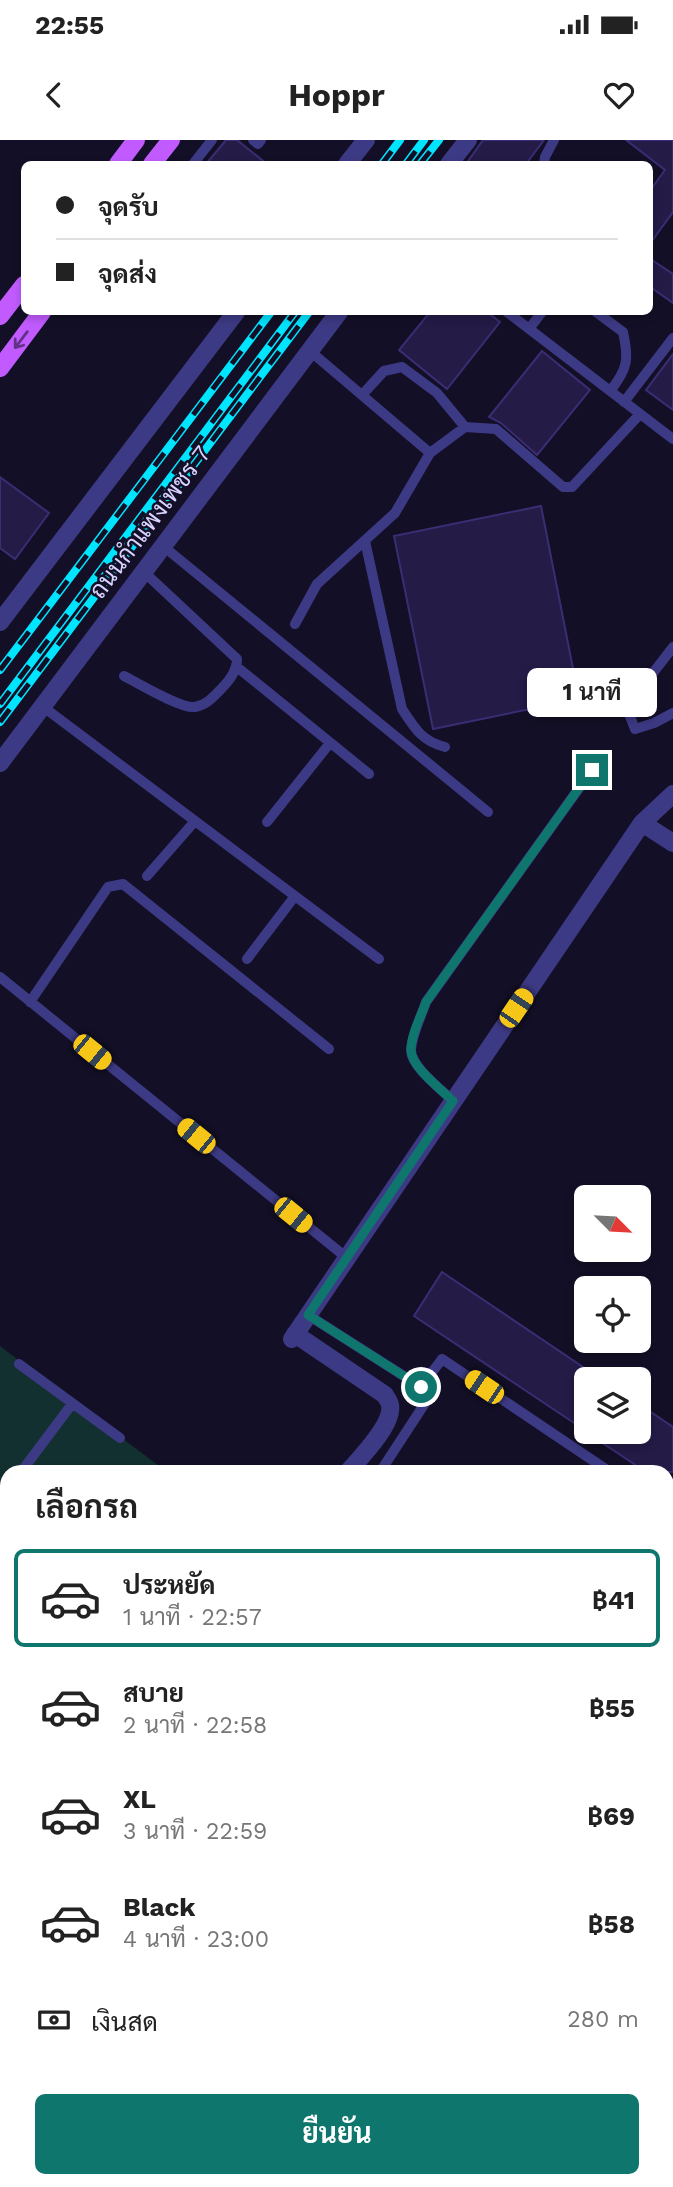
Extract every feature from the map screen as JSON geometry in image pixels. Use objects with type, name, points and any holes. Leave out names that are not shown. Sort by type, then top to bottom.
[{"type":"main road","points":[[120,161],[136,140]]},
{"type":"main road","points":[[154,161],[171,140]]},
{"type":"main road","points":[[0,316],[21,289]]},
{"type":"main road","points":[[0,368],[40,315]]},
{"type":"street","points":[[349,161],[366,140]]},
{"type":"street","points":[[451,161],[468,140]]},
{"type":"street","points":[[0,622],[234,315]]},
{"type":"street","name":"ถนนกำแพงเพชร 7","points":[[0,763],[337,315]]},
{"type":"street","points":[[354,1465],[388,1420],[391,1406],[385,1395],[293,1336],[642,823],[673,794]]},
{"type":"street","points":[[642,823],[673,843]]},
{"type":"lane","points":[[195,161],[212,140]]},
{"type":"lane","points":[[253,140],[258,144],[261,140]]},
{"type":"lane","points":[[544,161],[554,140]]},
{"type":"lane","points":[[511,315],[673,439]]},
{"type":"lane","points":[[529,329],[540,315]]},
{"type":"lane","points":[[600,315],[624,332],[628,353],[623,376],[610,391]]},
{"type":"lane","points":[[624,402],[673,338]]},
{"type":"lane","points":[[310,351],[430,453]]},
{"type":"lane","points":[[362,395],[384,371],[402,367],[438,393],[466,427]]},
{"type":"lane","points":[[295,624],[317,584],[395,513],[430,453],[466,427],[496,429],[563,487],[572,487],[640,414]]},
{"type":"lane","points":[[365,541],[402,709],[430,743],[445,747]]},
{"type":"lane","points":[[163,546],[488,812]]},
{"type":"lane","points":[[124,676],[193,708],[206,703],[225,685],[237,667],[237,659],[144,572]]},
{"type":"lane","points":[[673,647],[646,682],[629,714],[635,729],[673,713]]},
{"type":"lane","points":[[237,667],[369,774]]},
{"type":"lane","points":[[42,706],[379,959]]},
{"type":"lane","points":[[267,822],[330,743]]},
{"type":"lane","points":[[453,1101],[416,1065],[411,1052],[426,1002],[592,770]]},
{"type":"lane","points":[[147,876],[195,821]]},
{"type":"lane","points":[[30,1002],[108,887],[124,884],[329,1049]]},
{"type":"lane","points":[[247,958],[295,896]]},
{"type":"lane","points":[[0,978],[347,1258]]},
{"type":"lane","points":[[308,1315],[431,1394],[385,1465]]},
{"type":"lane","points":[[421,1387],[442,1359],[600,1465]]},
{"type":"lane","points":[[19,1364],[120,1438]]},
{"type":"lane","points":[[26,1465],[72,1404]]},
{"type":"green space","points":[[0,1346],[158,1465],[0,1465]]},
{"type":"building","points":[[226,140],[237,140],[263,161],[208,161]]},
{"type":"building","points":[[483,140],[544,140],[528,161],[468,161]]},
{"type":"building","points":[[626,140],[673,140],[673,212],[653,240],[653,186],[665,170]]},
{"type":"building","points":[[653,261],[673,274],[673,303],[653,289]]},
{"type":"building","points":[[428,315],[491,315],[500,322],[447,389],[399,350]]},
{"type":"building","points":[[542,351],[590,390],[537,455],[501,423],[489,417]]},
{"type":"building","points":[[673,354],[673,410],[646,390]]},
{"type":"building","points":[[0,477],[49,513],[15,559],[0,548]]},
{"type":"building","points":[[541,506],[579,699],[433,729],[394,536]]},
{"type":"building","points":[[442,1272],[583,1367],[574,1367],[574,1423],[414,1316]]},
{"type":"building","points":[[651,1412],[673,1427],[673,1465],[636,1465],[604,1444],[651,1444]]},
{"type":"railway","points":[[384,161],[400,140]]},
{"type":"railway","points":[[408,161],[424,140]]},
{"type":"railway","points":[[422,161],[439,140]]},
{"type":"railway","points":[[0,670],[269,315]]},
{"type":"railway","points":[[0,704],[293,315]]},
{"type":"railway","points":[[0,722],[307,315]]},
{"type":"route","points":[[421,1387],[308,1315],[453,1101],[416,1065],[411,1052],[426,1002],[592,770]]}]
